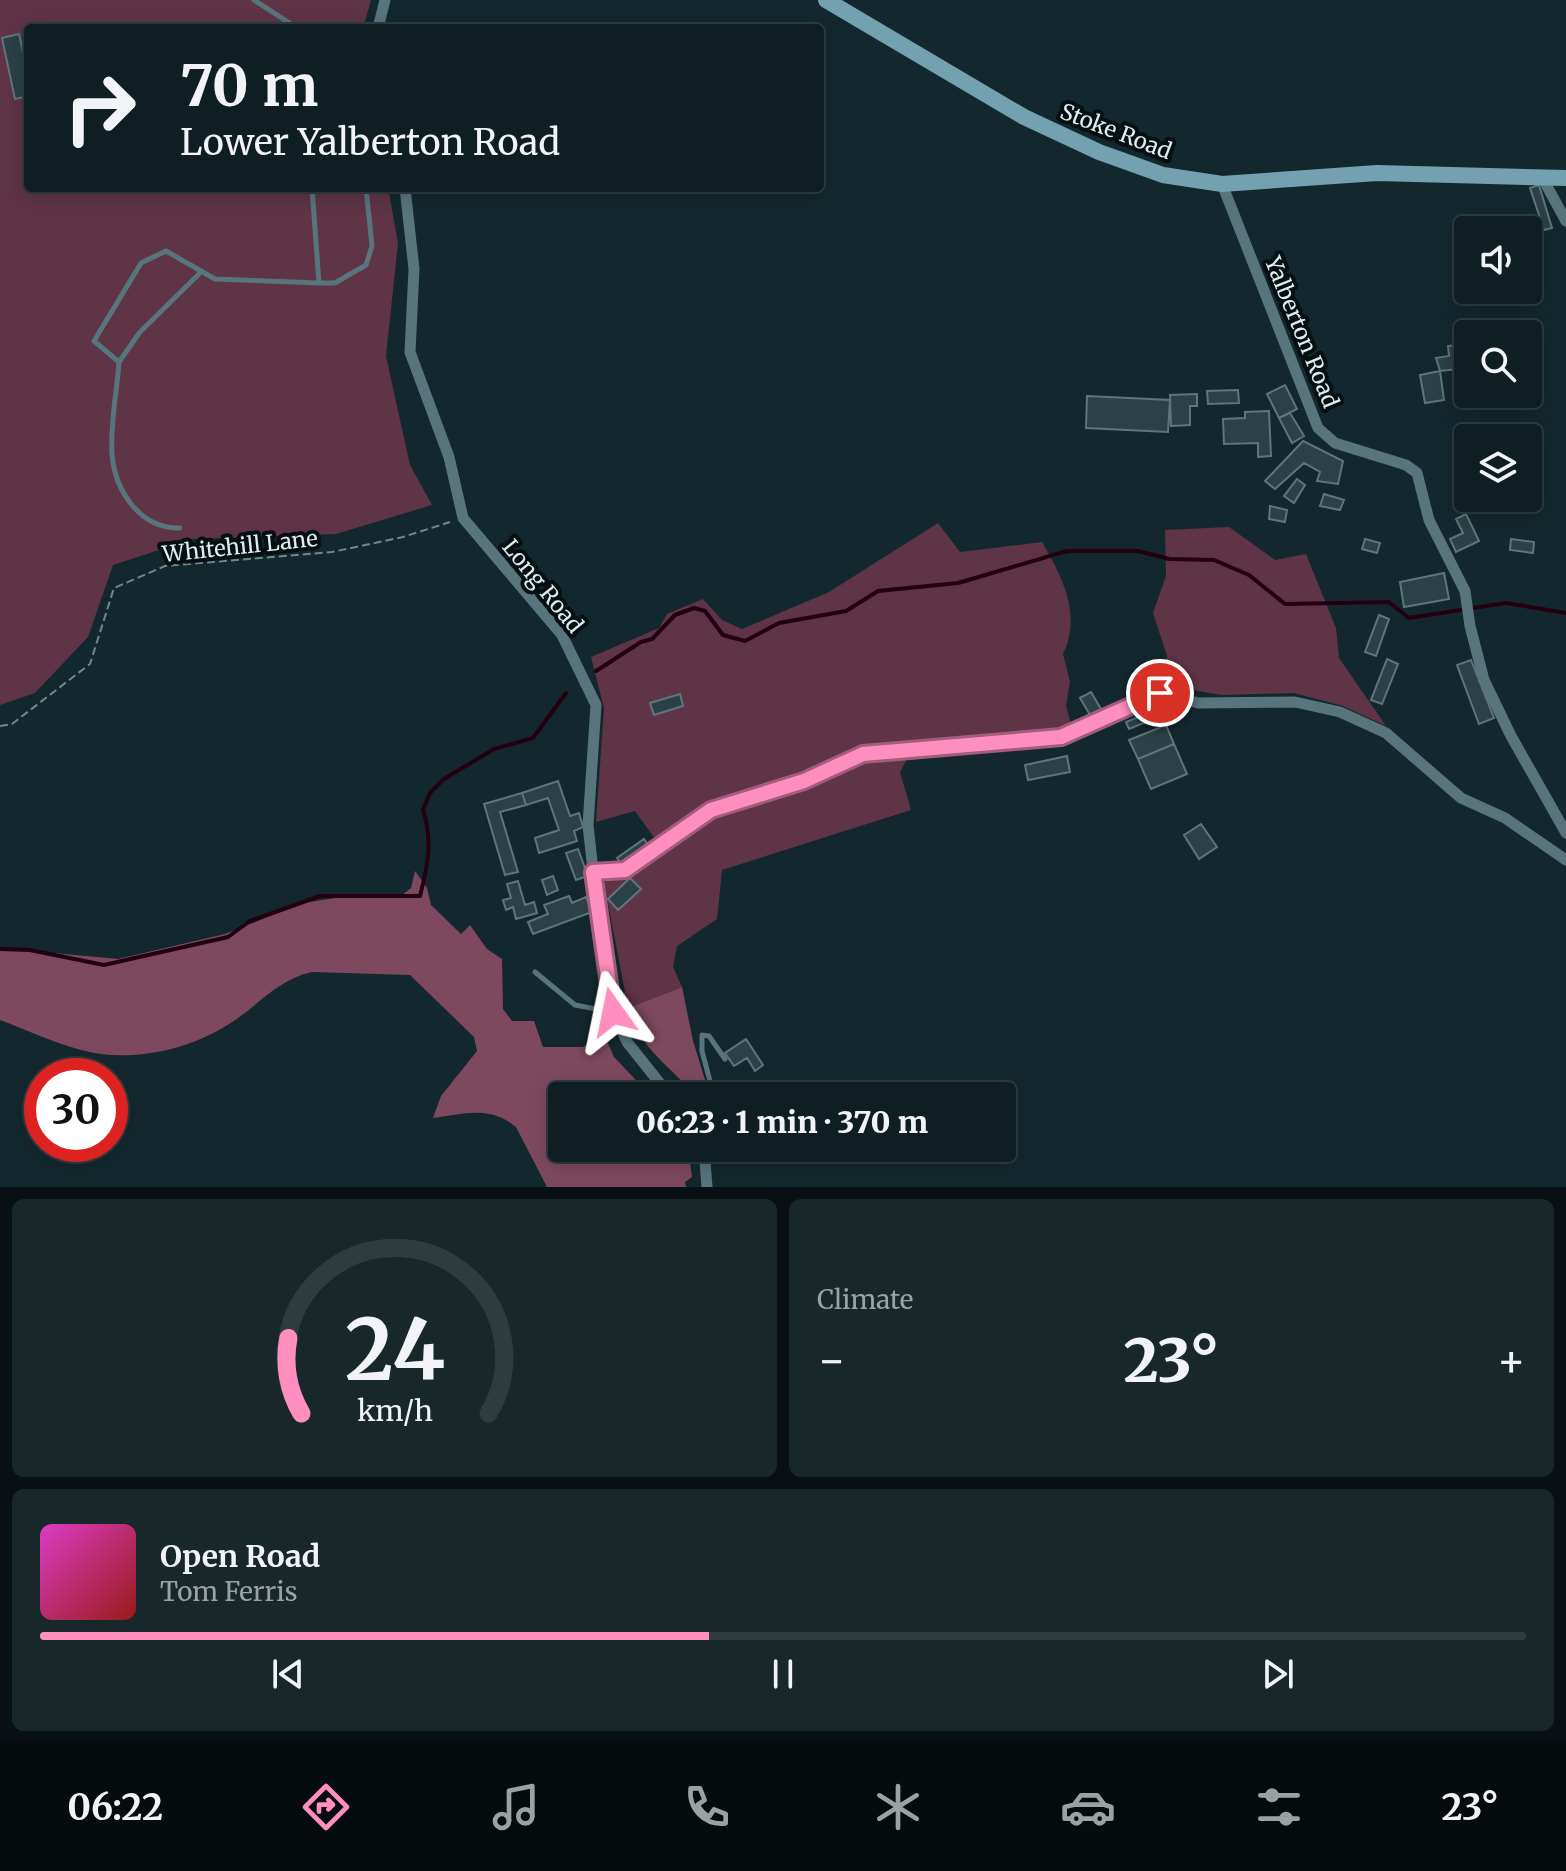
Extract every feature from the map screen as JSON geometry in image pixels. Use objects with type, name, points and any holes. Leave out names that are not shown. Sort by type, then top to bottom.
[{"type":"street","points":[[379,24],[385,0]]},
{"type":"street","name":"Stoke Road","points":[[826,0],[1024,117],[1099,152],[1163,175],[1222,184],[1377,173],[1566,178]]},
{"type":"street","points":[[1543,179],[1566,221]]},
{"type":"street","name":"Yalberton Road","points":[[1222,184],[1318,428],[1335,443],[1406,465],[1417,473],[1429,520],[1465,591],[1470,626],[1484,680],[1511,736],[1566,833]]},
{"type":"street","name":"Long Road","points":[[405,192],[414,269],[410,352],[449,457],[463,518],[562,635],[596,705],[588,825],[613,1012],[627,1042],[659,1082]]},
{"type":"street","points":[[593,872],[625,870],[711,810],[804,781],[863,754],[1061,737],[1160,693],[1198,703],[1295,702],[1340,712],[1386,733],[1461,798],[1505,818],[1566,860]]},
{"type":"street","points":[[705,1162],[707,1187]]},
{"type":"lane","points":[[254,0],[291,24]]},
{"type":"lane","points":[[312,192],[319,283]]},
{"type":"lane","points":[[119,362],[94,341],[141,263],[166,251],[215,279],[335,283],[366,265],[372,246],[366,192]]},
{"type":"lane","points":[[180,528],[162,529],[149,523],[127,497],[119,479],[112,455],[119,362],[140,332],[202,271]]},
{"type":"lane","points":[[535,972],[575,1005],[613,1012]]},
{"type":"lane","points":[[710,1082],[702,1051],[702,1035],[709,1036],[725,1059]]},
{"type":"path","name":"Whitehill Lane","points":[[0,726],[12,724],[90,664],[114,588],[165,566],[332,552],[403,537],[463,518]]},
{"type":"shaded area","points":[[0,0],[371,0],[364,24],[24,24],[24,192],[389,192],[398,243],[386,356],[410,465],[432,505],[336,534],[193,539],[113,565],[88,637],[35,693],[0,705]]},
{"type":"shaded area","points":[[938,523],[960,552],[1042,542],[1062,582],[1070,610],[1071,625],[1063,654],[1070,682],[1066,706],[1071,724],[1054,731],[863,746],[799,775],[709,801],[655,839],[635,811],[596,822],[604,708],[591,657],[659,628],[667,614],[703,599],[722,620],[742,629],[829,592]]},
{"type":"shaded area","points":[[1229,527],[1275,560],[1306,554],[1336,628],[1339,658],[1386,726],[1343,706],[1294,693],[1222,695],[1168,686],[1167,656],[1153,613],[1166,576],[1165,530]]},
{"type":"shaded area","points":[[907,759],[900,772],[911,810],[722,870],[717,919],[677,946],[673,967],[682,987],[628,1008],[604,882],[637,872],[715,819],[810,789],[865,763]]},
{"type":"shaded area","points":[[415,871],[427,888],[431,905],[461,934],[470,925],[487,949],[502,959],[503,1009],[512,1021],[534,1021],[543,1047],[582,1047],[605,1037],[614,1057],[638,1082],[548,1082],[548,1162],[690,1162],[692,1177],[685,1182],[686,1187],[547,1187],[516,1127],[506,1120],[486,1113],[433,1118],[441,1096],[477,1051],[474,1037],[410,975],[312,972],[287,981],[235,1020],[209,1035],[192,1043],[136,1055],[98,1054],[81,1050],[0,1020],[0,948],[118,959],[225,934],[303,903],[342,897],[398,898],[411,888]]},
{"type":"shaded area","points":[[682,987],[706,1082],[682,1082],[647,1045],[628,1008]]},
{"type":"building","points":[[19,34],[24,57],[24,97],[15,99],[2,38]]},
{"type":"building","points":[[1539,185],[1552,228],[1544,230],[1542,216],[1539,216],[1530,188]]},
{"type":"building","points":[[1454,345],[1454,370],[1440,371],[1436,358],[1449,356],[1448,346]]},
{"type":"building","points":[[1440,371],[1444,400],[1425,403],[1420,375]]},
{"type":"building","points":[[1285,385],[1297,409],[1279,418],[1267,394]]},
{"type":"building","points":[[1238,390],[1239,403],[1208,404],[1207,391]]},
{"type":"building","points":[[1197,394],[1197,406],[1190,406],[1190,425],[1171,426],[1170,395]]},
{"type":"building","points":[[1087,396],[1170,400],[1168,432],[1086,428]]},
{"type":"building","points":[[1269,411],[1271,456],[1258,457],[1258,443],[1224,444],[1223,419],[1245,418],[1245,412]]},
{"type":"building","points":[[1290,413],[1304,436],[1292,443],[1279,418]]},
{"type":"building","points":[[1303,441],[1343,461],[1338,484],[1317,481],[1320,472],[1304,463],[1275,489],[1265,481]]},
{"type":"building","points":[[1297,479],[1305,485],[1294,503],[1284,496]]},
{"type":"building","points":[[1324,494],[1344,500],[1340,510],[1320,506]]},
{"type":"building","points":[[1270,506],[1287,510],[1285,522],[1269,519]]},
{"type":"building","points":[[1466,514],[1479,541],[1456,552],[1450,539],[1463,533],[1456,519]]},
{"type":"building","points":[[1365,539],[1380,543],[1377,553],[1362,549]]},
{"type":"building","points":[[1511,539],[1534,542],[1533,553],[1510,550]]},
{"type":"building","points":[[1444,573],[1449,599],[1404,607],[1400,582]]},
{"type":"building","points":[[1379,615],[1389,619],[1376,656],[1365,652]]},
{"type":"building","points":[[1387,659],[1398,664],[1382,704],[1371,700]]},
{"type":"building","points":[[1471,660],[1494,718],[1479,724],[1457,665]]},
{"type":"building","points":[[1091,692],[1101,709],[1090,715],[1080,698]]},
{"type":"building","points":[[680,694],[683,706],[654,715],[650,703]]},
{"type":"building","points":[[1148,713],[1151,720],[1129,729],[1126,722]]},
{"type":"building","points":[[1166,725],[1174,744],[1138,759],[1129,740]]},
{"type":"building","points":[[1174,744],[1187,774],[1151,789],[1138,759]]},
{"type":"building","points":[[1067,756],[1070,772],[1028,780],[1025,765]]},
{"type":"building","points":[[558,781],[570,816],[579,813],[583,827],[574,831],[577,841],[539,853],[535,838],[559,830],[548,798],[526,805],[522,793]]},
{"type":"building","points":[[522,793],[526,805],[500,812],[518,872],[505,875],[484,804]]},
{"type":"building","points":[[1201,824],[1217,847],[1199,859],[1184,835]]},
{"type":"building","points":[[644,839],[649,846],[622,865],[617,858]]},
{"type":"building","points":[[578,849],[588,876],[576,880],[566,853]]},
{"type":"building","points":[[553,876],[558,890],[547,895],[542,880]]},
{"type":"building","points":[[630,878],[641,889],[618,910],[608,899]]},
{"type":"building","points":[[518,881],[525,905],[534,902],[537,913],[516,919],[513,907],[506,910],[503,900],[511,898],[507,884]]},
{"type":"building","points":[[569,896],[572,903],[586,897],[592,912],[533,934],[528,922],[548,914],[544,905]]},
{"type":"building","points":[[746,1039],[763,1065],[755,1071],[747,1058],[734,1066],[725,1053]]},
{"type":"waterway","points":[[596,671],[641,642],[652,639],[675,615],[694,608],[705,611],[723,635],[745,641],[779,623],[846,611],[878,591],[958,583],[1067,551],[1138,551],[1169,559],[1214,560],[1249,575],[1285,604],[1389,602],[1409,618],[1506,603],[1566,613]]},
{"type":"waterway","points":[[0,949],[30,950],[104,965],[228,937],[250,921],[320,896],[420,896],[428,853],[428,832],[423,810],[430,793],[444,779],[494,749],[533,738],[566,693]]},
{"type":"route","points":[[613,1012],[604,970],[593,872],[625,870],[649,857],[711,810],[804,781],[863,754],[1061,737],[1160,693]]}]
